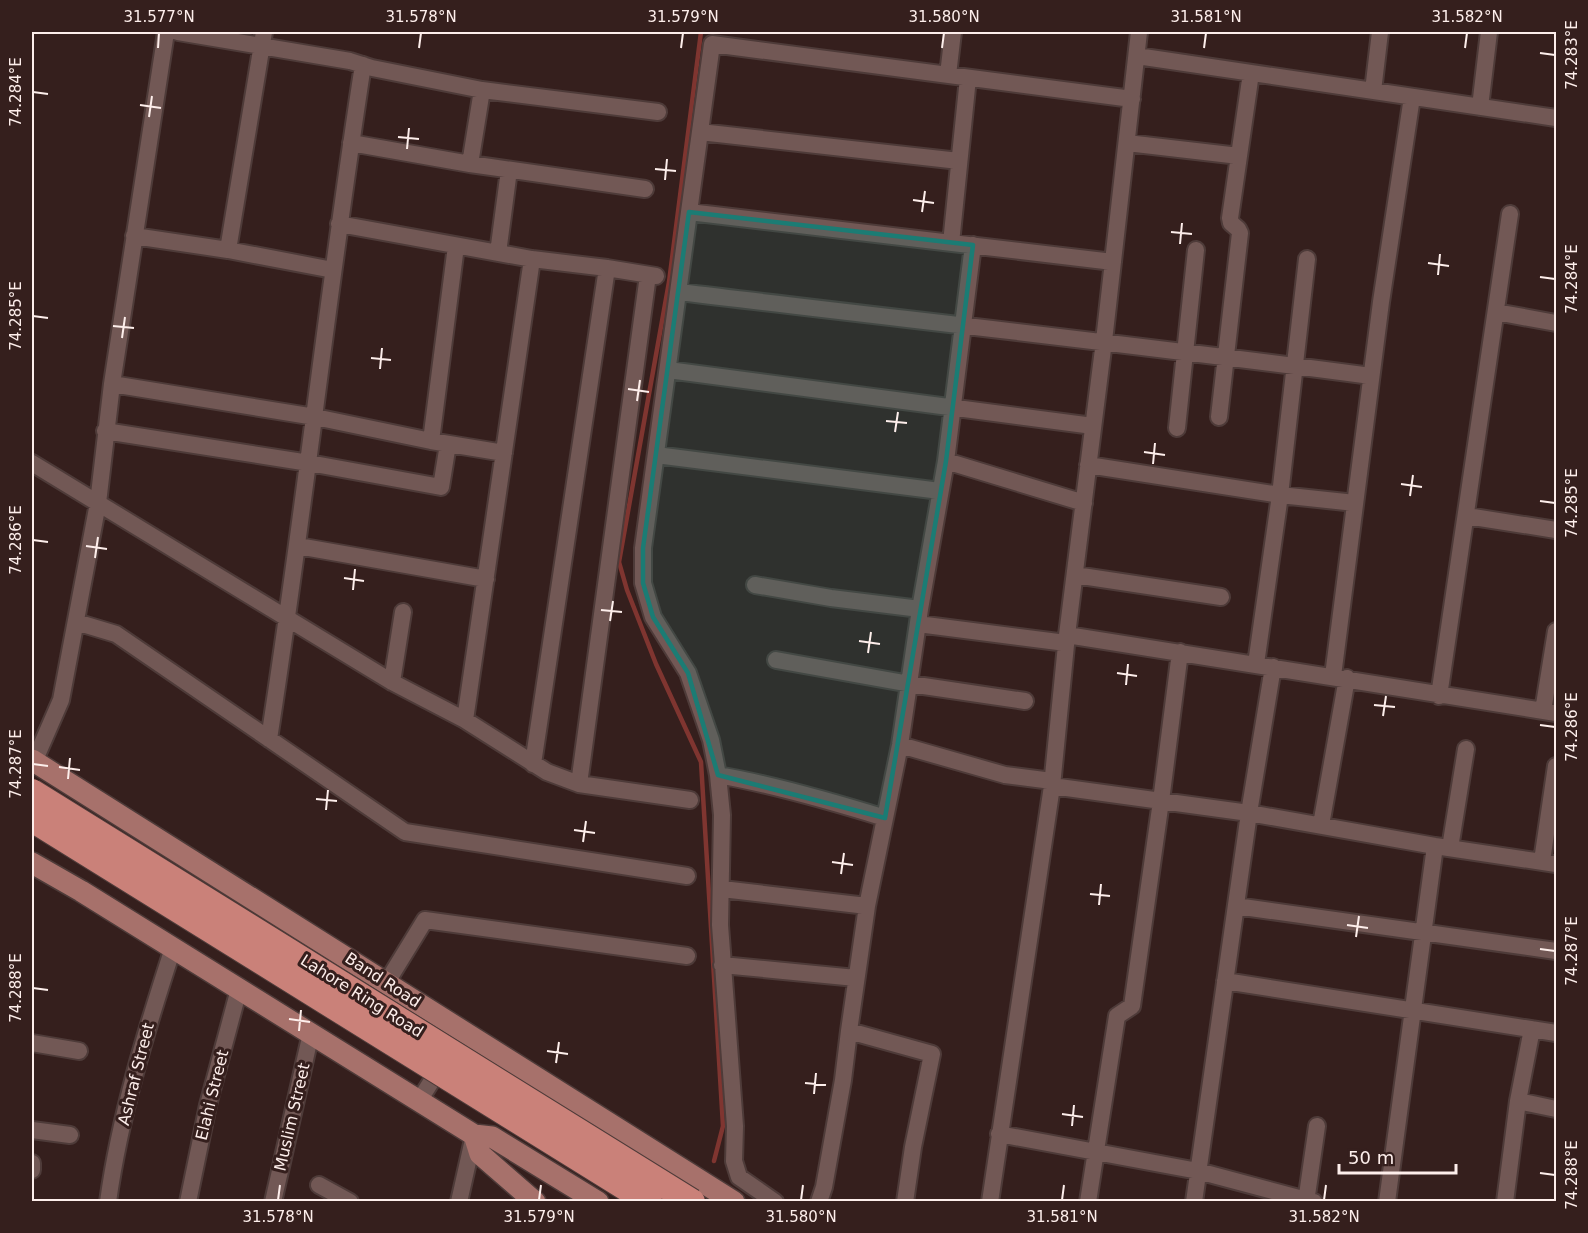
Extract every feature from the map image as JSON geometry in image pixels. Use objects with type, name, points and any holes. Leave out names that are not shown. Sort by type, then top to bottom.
[{"type":"highway","name":"Lahore Ring Road","points":[[32,792],[692,1202]]},
{"type":"highway","name":"Lahore Ring Road","points":[[32,819],[649,1202]]},
{"type":"main road","name":"Band Road","points":[[33,761],[734,1202]]},
{"type":"main road","points":[[32,863],[81,891],[474,1135],[492,1137],[598,1202]]},
{"type":"main road","points":[[474,1135],[480,1154],[535,1202]]},
{"type":"street","points":[[33,761],[62,700],[98,503],[105,431],[165,32],[262,39],[363,65],[482,90],[658,112]]},
{"type":"street","points":[[948,75],[953,32]]},
{"type":"street","points":[[990,1202],[1052,783],[1139,32]]},
{"type":"street","points":[[1373,91],[1380,32]]},
{"type":"street","points":[[1480,107],[1489,32]]},
{"type":"street","points":[[775,1202],[739,1177],[734,1161],[735,1126],[729,1020],[720,925],[722,815],[718,775],[711,740],[688,674],[653,617],[643,583],[643,548],[713,38],[948,75],[1132,99]]},
{"type":"street","points":[[228,250],[262,39]]},
{"type":"street","points":[[1137,56],[1557,118]]},
{"type":"street","points":[[270,739],[298,546],[339,225],[363,65]]},
{"type":"street","points":[[1219,417],[1240,233],[1231,223],[1230,218],[1251,73]]},
{"type":"street","points":[[951,243],[969,78]]},
{"type":"street","points":[[470,164],[482,90]]},
{"type":"street","points":[[1321,825],[1340,677],[1355,504],[1371,376],[1412,97]]},
{"type":"street","points":[[700,132],[959,161]]},
{"type":"street","points":[[351,142],[470,164],[645,189]]},
{"type":"street","points":[[1127,143],[1239,156]]},
{"type":"street","points":[[498,253],[509,170]]},
{"type":"street","points":[[689,212],[1113,261]]},
{"type":"street","points":[[1438,696],[1467,516],[1473,452],[1510,214]]},
{"type":"street","points":[[339,225],[532,259],[652,276],[579,784]]},
{"type":"street","points":[[134,236],[228,250],[333,270]]},
{"type":"street","points":[[819,1202],[824,1187],[843,1080],[867,906],[900,745],[919,616],[946,461],[973,245]]},
{"type":"street","points":[[105,431],[309,463],[441,487],[440,442],[456,246]]},
{"type":"street","points":[[1177,428],[1196,250]]},
{"type":"street","points":[[465,720],[532,259]]},
{"type":"street","points":[[1256,664],[1280,495],[1307,259]]},
{"type":"street","points":[[533,764],[607,268]]},
{"type":"street","points":[[679,292],[1104,341],[1371,376]]},
{"type":"street","points":[[1496,312],[1557,323]]},
{"type":"street","points":[[668,370],[1093,426]]},
{"type":"street","points":[[112,384],[315,417],[504,453]]},
{"type":"street","points":[[656,455],[940,490]]},
{"type":"street","points":[[946,461],[1084,503]]},
{"type":"street","points":[[32,463],[392,682],[465,720],[547,772],[579,784],[690,800]]},
{"type":"street","points":[[1088,465],[1280,495],[1355,504]]},
{"type":"street","points":[[1467,516],[1557,530]]},
{"type":"street","points":[[298,546],[486,579]]},
{"type":"street","points":[[1075,574],[1221,597]]},
{"type":"street","points":[[755,585],[919,616],[1067,639],[1180,652],[1340,677],[1438,696],[1550,712],[1557,631]]},
{"type":"street","points":[[392,682],[402,612]]},
{"type":"street","points":[[76,622],[116,634],[405,832],[687,876]]},
{"type":"street","points":[[1088,1202],[1117,1016],[1132,1006],[1180,652]]},
{"type":"street","points":[[776,660],[910,684],[1025,701]]},
{"type":"street","points":[[1194,1202],[1249,813],[1273,667]]},
{"type":"street","points":[[900,745],[1005,775],[1549,863],[1557,766]]},
{"type":"street","points":[[1387,1202],[1424,932],[1466,748]]},
{"type":"street","points":[[718,775],[759,782],[885,818]]},
{"type":"street","points":[[722,889],[867,906]]},
{"type":"street","points":[[1236,906],[1557,951]]},
{"type":"street","points":[[387,982],[425,920],[687,956]]},
{"type":"street","name":"Ashraf Street","points":[[108,1202],[114,1161],[147,1030],[173,948]]},
{"type":"street","points":[[723,965],[856,978]]},
{"type":"street","points":[[1225,981],[1557,1033]]},
{"type":"street","name":"Elahi Street","points":[[188,1202],[208,1105],[239,989]]},
{"type":"street","points":[[1505,1202],[1518,1101],[1532,1029]]},
{"type":"street","points":[[849,1031],[932,1054],[913,1147],[905,1202]]},
{"type":"street","points":[[419,1101],[464,1032]]},
{"type":"street","name":"Muslim Street","points":[[273,1202],[311,1033]]},
{"type":"street","points":[[32,1043],[79,1051]]},
{"type":"street","points":[[1518,1101],[1557,1109]]},
{"type":"street","points":[[999,1134],[1198,1172],[1309,1201],[1317,1126]]},
{"type":"street","points":[[32,1130],[70,1135]]},
{"type":"street","points":[[459,1202],[474,1135]]},
{"type":"street","points":[[32,1163],[32,1170]]},
{"type":"street","points":[[319,1185],[341,1199]]},
{"type":"highlighted area","points":[[689,212],[973,245],[946,461],[885,818],[718,775],[688,673],[653,617],[643,583],[643,548]]},
{"type":"waterway","points":[[701,32],[669,282],[619,562],[627,590],[656,664],[701,762],[723,1126],[714,1161]]}]
